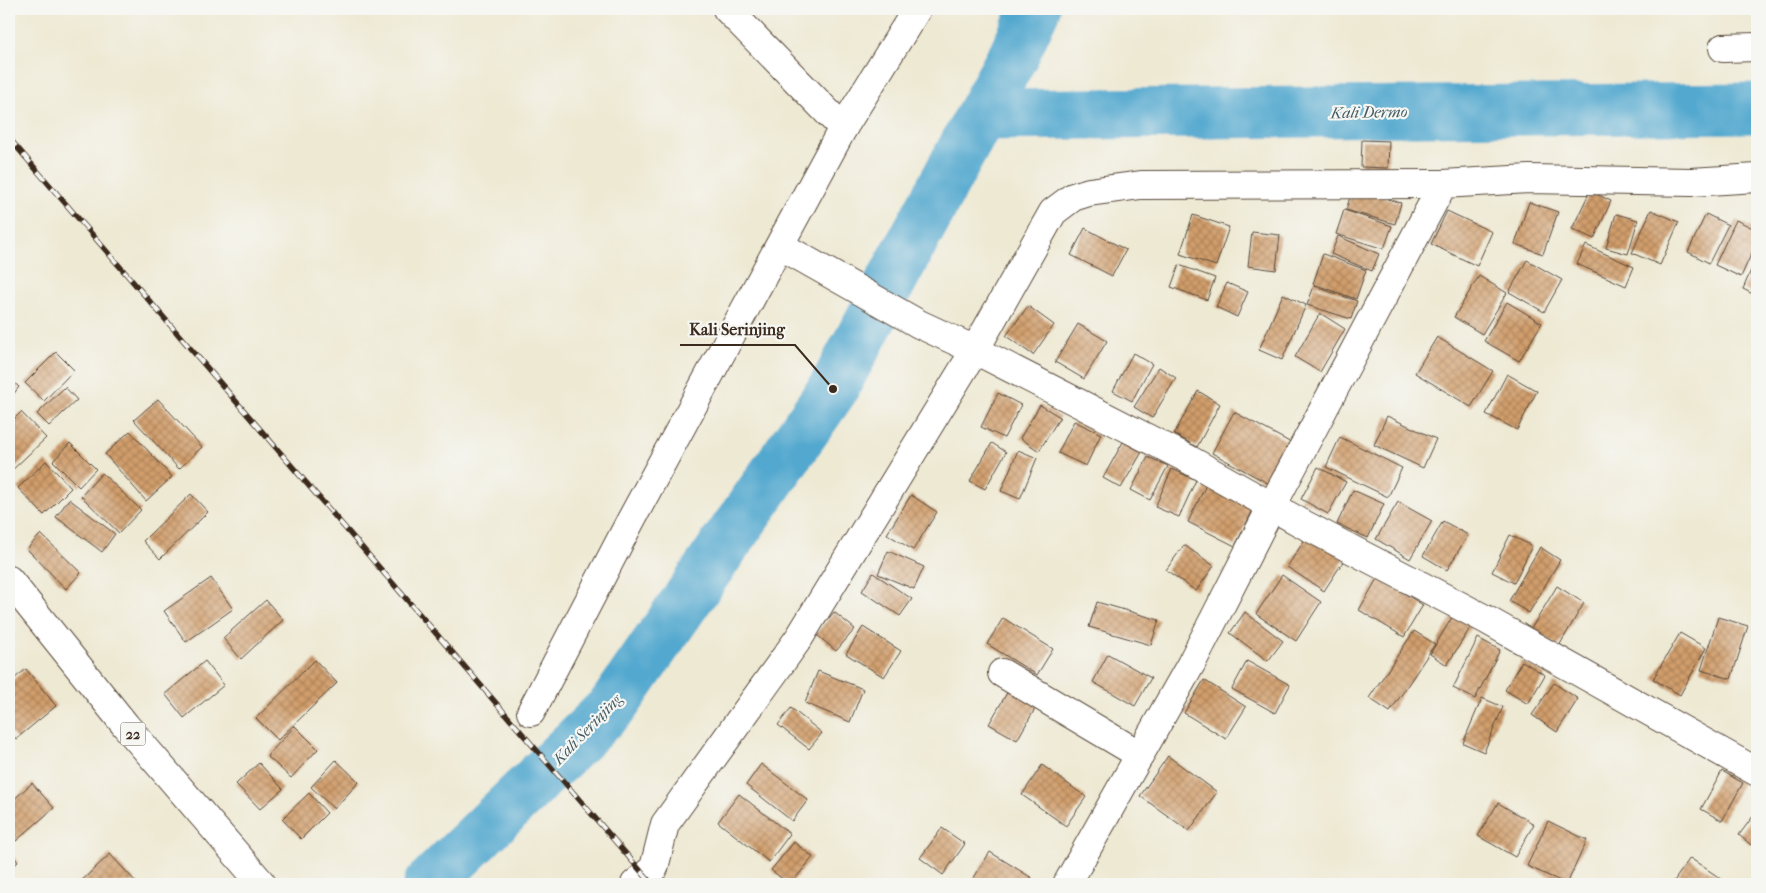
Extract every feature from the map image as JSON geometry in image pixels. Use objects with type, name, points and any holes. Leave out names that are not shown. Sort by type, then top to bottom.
[{"type":"main road","points":[[727,9],[843,128]]},
{"type":"main road","points":[[531,712],[631,520],[781,246],[843,128],[917,9]]},
{"type":"main road","points":[[1723,48],[1757,47]]},
{"type":"main road","points":[[635,884],[654,868],[665,824],[799,638],[975,350],[1053,212],[1073,197],[1089,192],[1141,186],[1443,184],[1529,179],[1691,182],[1757,178]]},
{"type":"main road","points":[[1067,884],[1191,664],[1272,506],[1443,184]]},
{"type":"main road","points":[[781,246],[919,324],[975,350],[1188,459],[1302,524],[1485,619],[1757,772]]},
{"type":"main road","name":"22","points":[[9,580],[126,726],[262,884]]},
{"type":"main road","points":[[1002,673],[1140,755]]},
{"type":"building","points":[[1362,140],[1389,141],[1388,168],[1361,167]]},
{"type":"building","points":[[1353,188],[1401,203],[1395,224],[1346,210]]},
{"type":"building","points":[[1590,191],[1611,201],[1594,239],[1572,229]]},
{"type":"building","points":[[1529,202],[1558,212],[1543,254],[1515,244]]},
{"type":"building","points":[[1344,210],[1392,226],[1384,249],[1336,234]]},
{"type":"building","points":[[1651,210],[1679,222],[1660,265],[1632,253]]},
{"type":"building","points":[[1447,211],[1492,232],[1477,266],[1431,244]]},
{"type":"building","points":[[1616,214],[1638,220],[1628,254],[1606,248]]},
{"type":"building","points":[[1706,214],[1728,225],[1709,263],[1688,252]]},
{"type":"building","points":[[1193,215],[1229,227],[1216,266],[1180,254]]},
{"type":"building","points":[[1736,220],[1757,230],[1757,241],[1741,277],[1715,265]]},
{"type":"building","points":[[1085,228],[1126,250],[1112,276],[1071,255]]},
{"type":"building","points":[[1252,232],[1280,235],[1276,270],[1248,266]]},
{"type":"building","points":[[1338,236],[1379,254],[1372,271],[1331,254]]},
{"type":"building","points":[[1586,245],[1634,267],[1626,286],[1577,264]]},
{"type":"building","points":[[1323,254],[1366,270],[1356,299],[1313,284]]},
{"type":"building","points":[[1757,256],[1757,296],[1743,289]]},
{"type":"building","points":[[1527,260],[1562,280],[1544,312],[1509,292]]},
{"type":"building","points":[[1179,265],[1215,278],[1207,300],[1171,287]]},
{"type":"building","points":[[1479,276],[1507,293],[1482,334],[1454,317]]},
{"type":"building","points":[[1227,283],[1248,292],[1237,317],[1216,307]]},
{"type":"building","points":[[1314,286],[1357,301],[1351,319],[1307,305]]},
{"type":"building","points":[[1283,294],[1306,305],[1282,360],[1259,350]]},
{"type":"building","points":[[1507,302],[1542,323],[1519,361],[1484,341]]},
{"type":"building","points":[[1028,306],[1054,325],[1033,355],[1006,336]]},
{"type":"building","points":[[1320,313],[1345,329],[1320,372],[1295,357]]},
{"type":"building","points":[[1078,324],[1107,341],[1084,379],[1055,362]]},
{"type":"building","points":[[1437,337],[1493,371],[1471,407],[1415,373]]},
{"type":"building","points":[[56,352],[74,370],[44,401],[25,383]]},
{"type":"building","points":[[1133,353],[1152,364],[1132,401],[1113,391]]},
{"type":"building","points":[[1159,367],[1176,378],[1152,418],[1134,407]]},
{"type":"building","points":[[1507,374],[1537,391],[1517,430],[1486,414]]},
{"type":"building","points":[[9,378],[19,387],[9,400]]},
{"type":"building","points":[[65,387],[77,400],[49,426],[37,414]]},
{"type":"building","points":[[1198,391],[1220,404],[1197,447],[1174,434]]},
{"type":"building","points":[[998,393],[1021,405],[1004,438],[981,427]]},
{"type":"building","points":[[158,399],[202,447],[179,469],[134,420]]},
{"type":"building","points":[[1040,405],[1060,417],[1039,451],[1020,438]]},
{"type":"building","points":[[21,412],[46,438],[9,473],[9,424]]},
{"type":"building","points":[[1234,412],[1295,445],[1273,486],[1212,453]]},
{"type":"building","points":[[1387,416],[1436,439],[1423,468],[1374,445]]},
{"type":"building","points":[[1074,421],[1101,434],[1086,466],[1058,453]]},
{"type":"building","points":[[130,431],[172,477],[146,501],[105,454]]},
{"type":"building","points":[[1340,437],[1402,468],[1388,497],[1326,467]]},
{"type":"building","points":[[1123,442],[1142,452],[1121,488],[1103,478]]},
{"type":"building","points":[[70,443],[96,469],[79,487],[53,461]]},
{"type":"building","points":[[992,443],[1006,452],[985,489],[970,481]]},
{"type":"building","points":[[1018,450],[1037,458],[1020,499],[1001,491]]},
{"type":"building","points":[[1148,457],[1168,466],[1150,500],[1131,490]]},
{"type":"building","points":[[46,461],[71,488],[44,515],[18,488]]},
{"type":"building","points":[[1318,467],[1346,482],[1328,514],[1301,499]]},
{"type":"building","points":[[1172,469],[1196,480],[1179,517],[1155,507]]},
{"type":"building","points":[[102,473],[141,510],[119,533],[81,496]]},
{"type":"building","points":[[1207,483],[1255,506],[1235,546],[1188,522]]},
{"type":"building","points":[[1353,490],[1384,504],[1368,538],[1337,524]]},
{"type":"building","points":[[191,494],[208,512],[160,559],[143,541]]},
{"type":"building","points":[[911,495],[937,512],[913,550],[887,534]]},
{"type":"building","points":[[69,499],[115,534],[102,552],[56,517]]},
{"type":"building","points":[[1398,502],[1432,521],[1410,559],[1376,539]]},
{"type":"building","points":[[1443,521],[1468,535],[1447,570],[1423,556]]},
{"type":"building","points":[[1311,530],[1348,554],[1324,591],[1287,567]]},
{"type":"building","points":[[41,534],[81,573],[66,589],[27,549]]},
{"type":"building","points":[[1510,535],[1532,546],[1514,583],[1492,572]]},
{"type":"building","points":[[1184,545],[1214,566],[1196,591],[1166,570]]},
{"type":"building","points":[[1540,547],[1560,560],[1529,613],[1509,601]]},
{"type":"building","points":[[888,551],[924,567],[914,589],[878,574]]},
{"type":"building","points":[[873,573],[912,599],[900,616],[862,591]]},
{"type":"building","points":[[1282,575],[1321,602],[1296,641],[1256,614]]},
{"type":"building","points":[[1378,577],[1423,605],[1404,637],[1359,610]]},
{"type":"building","points":[[211,578],[233,609],[186,642],[164,611]]},
{"type":"building","points":[[1557,586],[1584,603],[1559,646],[1531,629]]},
{"type":"building","points":[[266,600],[283,620],[241,659],[223,638]]},
{"type":"building","points":[[1097,602],[1159,620],[1151,645],[1089,627]]},
{"type":"building","points":[[834,612],[855,629],[836,651],[816,634]]},
{"type":"building","points":[[1245,612],[1283,641],[1268,661],[1230,633]]},
{"type":"building","points":[[1454,614],[1472,625],[1447,665],[1430,654]]},
{"type":"building","points":[[1718,617],[1748,626],[1731,679],[1701,670]]},
{"type":"building","points":[[1003,618],[1053,649],[1037,675],[987,644]]},
{"type":"building","points":[[863,627],[901,651],[884,677],[846,654]]},
{"type":"building","points":[[1414,631],[1435,644],[1390,712],[1369,698]]},
{"type":"building","points":[[1680,633],[1706,648],[1680,695],[1653,679]]},
{"type":"building","points":[[1478,638],[1500,650],[1475,699],[1453,688]]},
{"type":"building","points":[[1108,654],[1151,678],[1135,706],[1093,682]]},
{"type":"building","points":[[315,660],[337,683],[278,740],[256,718]]},
{"type":"building","points":[[205,661],[224,685],[184,718],[165,694]]},
{"type":"building","points":[[1247,661],[1290,685],[1275,713],[1232,689]]},
{"type":"building","points":[[1522,661],[1545,675],[1528,704],[1505,690]]},
{"type":"building","points":[[26,669],[56,706],[16,739],[9,730],[9,683]]},
{"type":"building","points":[[818,671],[863,689],[850,722],[805,703]]},
{"type":"building","points":[[1204,680],[1246,707],[1226,739],[1184,713]]},
{"type":"building","points":[[1554,683],[1578,699],[1557,732],[1532,715]]},
{"type":"building","points":[[1011,686],[1039,702],[1017,740],[989,724]]},
{"type":"building","points":[[1482,698],[1503,707],[1484,752],[1463,743]]},
{"type":"building","points":[[791,708],[822,733],[809,749],[778,725]]},
{"type":"building","points":[[295,726],[318,749],[291,778],[267,756]]},
{"type":"building","points":[[1168,756],[1217,792],[1189,831],[1140,796]]},
{"type":"building","points":[[336,760],[359,782],[334,809],[311,787]]},
{"type":"building","points":[[259,763],[283,789],[260,809],[236,784]]},
{"type":"building","points":[[761,764],[808,800],[792,821],[746,785]]},
{"type":"building","points":[[1042,765],[1086,797],[1066,826],[1022,795]]},
{"type":"building","points":[[1722,771],[1743,783],[1722,821],[1701,809]]},
{"type":"building","points":[[32,783],[54,808],[16,841],[9,833],[9,804]]},
{"type":"building","points":[[309,793],[327,813],[301,839],[282,819]]},
{"type":"building","points":[[739,794],[790,834],[769,862],[718,822]]},
{"type":"building","points":[[1498,803],[1534,824],[1515,857],[1478,836]]},
{"type":"building","points":[[1757,811],[1757,837],[1751,845],[1739,835]]},
{"type":"building","points":[[1548,821],[1587,840],[1567,884],[1527,866]]},
{"type":"building","points":[[942,828],[965,844],[943,875],[920,858]]},
{"type":"building","points":[[794,842],[813,857],[789,884],[771,870]]},
{"type":"building","points":[[9,850],[18,862],[9,870]]},
{"type":"building","points":[[990,852],[1032,878],[1028,884],[970,884]]},
{"type":"building","points":[[110,854],[136,882],[78,884]]},
{"type":"building","points":[[1690,858],[1729,884],[1672,884]]},
{"type":"waterway","name":"Kali Serinjing","points":[[429,884],[613,706],[833,389],[1016,50],[1035,9]]},
{"type":"waterway","name":"Kali Dermo","points":[[981,115],[1757,108]]},
{"type":"railway","points":[[9,138],[652,884]]},
{"type":"place","name":"Kali Serinjing","points":[[833,389]]}]
